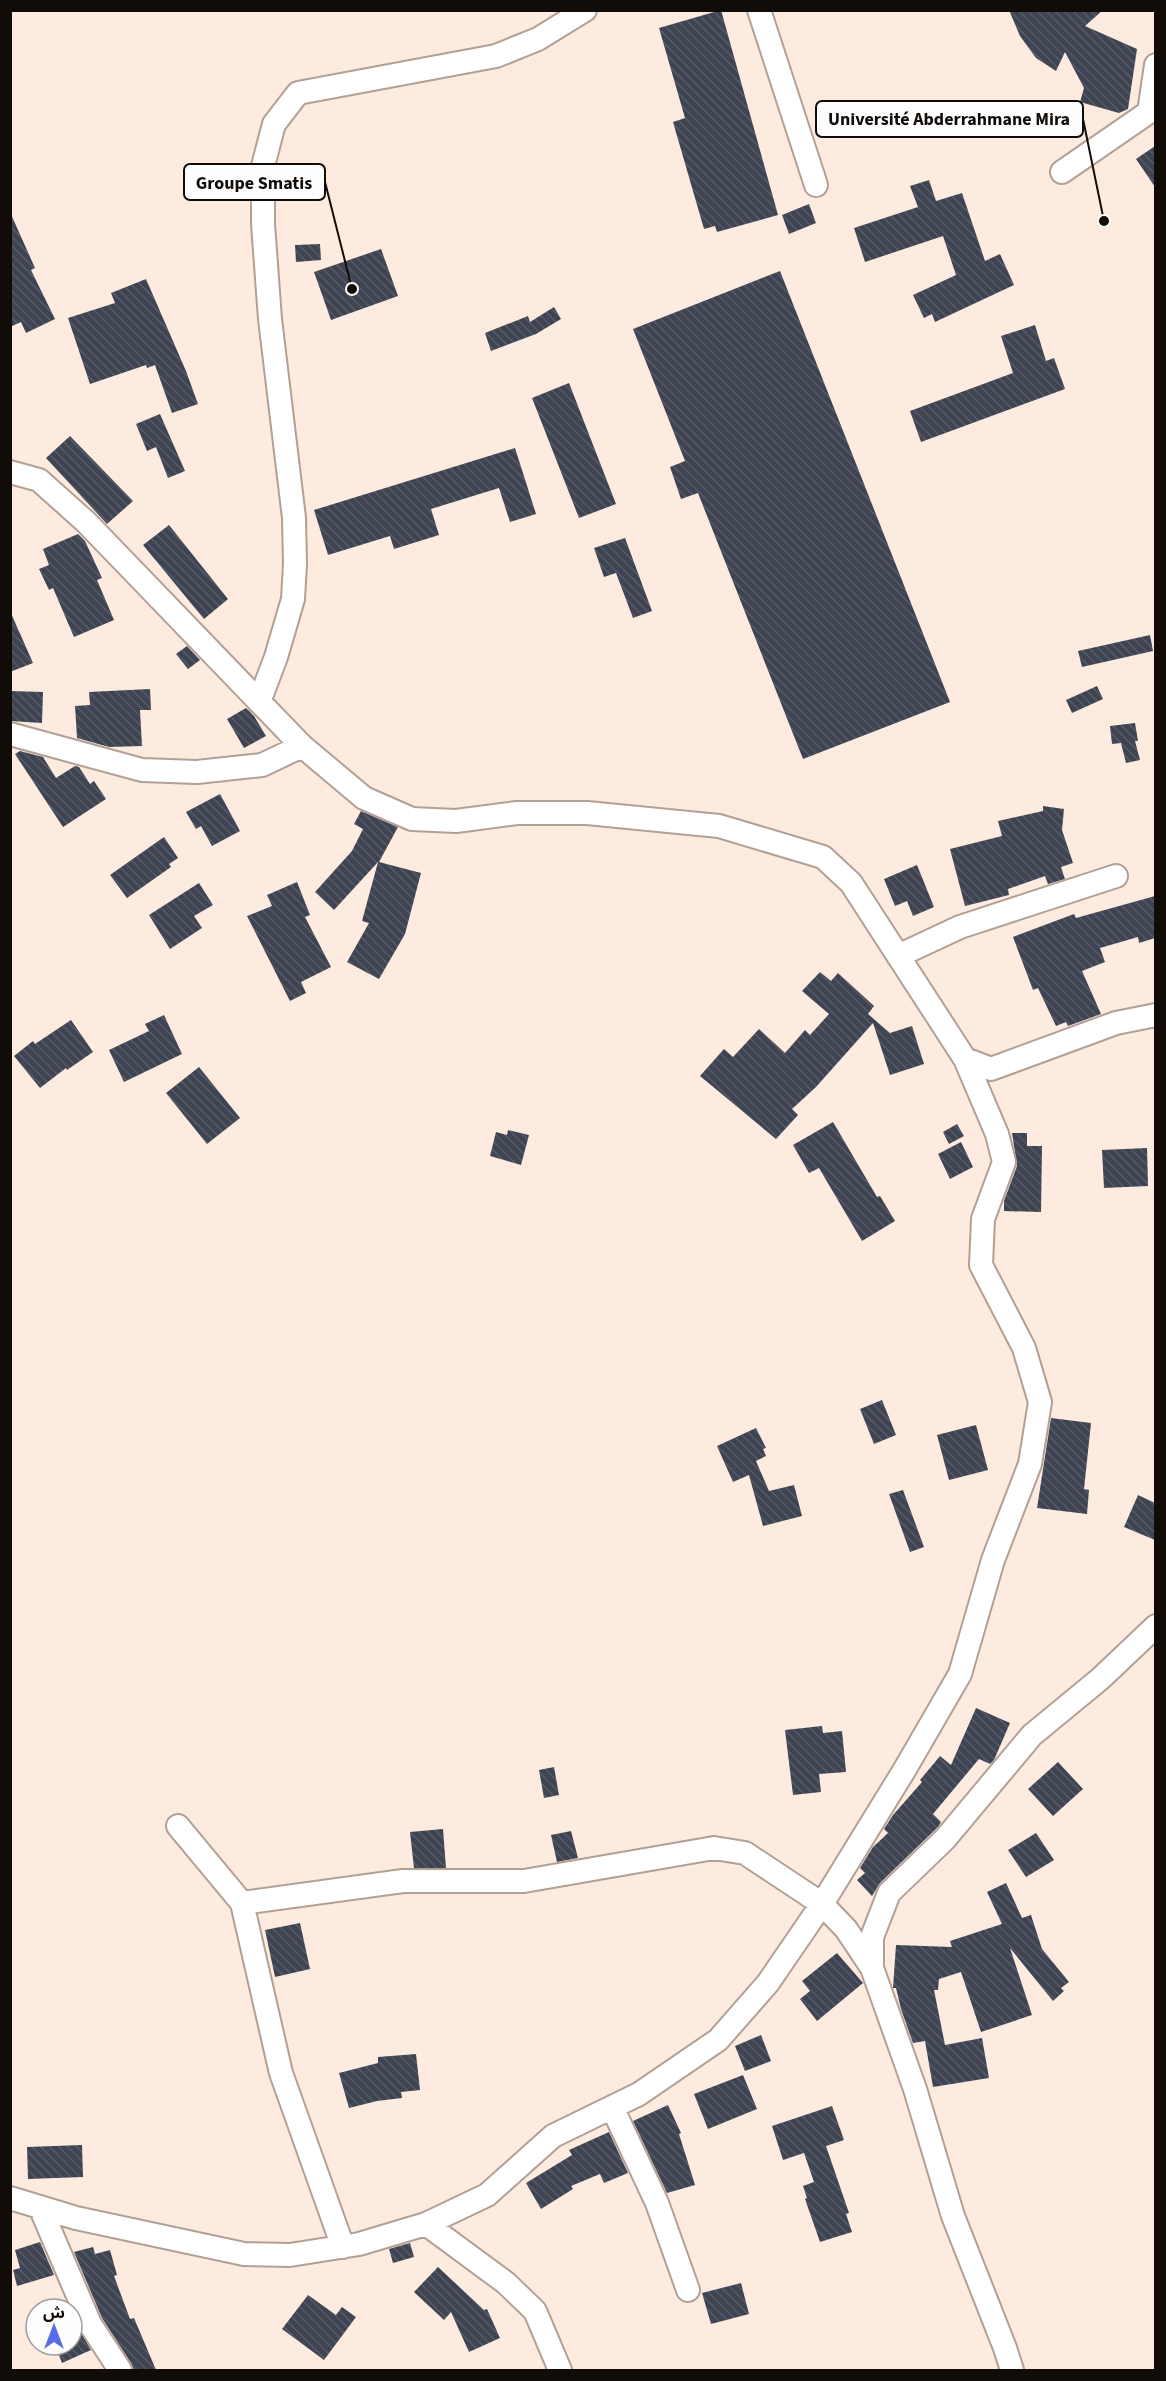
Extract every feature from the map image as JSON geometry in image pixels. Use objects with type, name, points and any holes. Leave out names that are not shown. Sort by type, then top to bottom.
[{"type":"street","points":[[259,702],[276,657],[293,599],[295,564],[294,518],[270,319],[263,224],[263,166],[274,124],[298,93],[496,56],[538,39],[585,10]]},
{"type":"street","points":[[759,10],[816,185]]},
{"type":"street","points":[[1062,172],[1149,112],[1155,65]]},
{"type":"street","points":[[10,472],[39,480],[86,522],[302,746],[364,798],[412,819],[456,821],[517,813],[587,813],[719,826],[823,857],[851,883],[965,1059],[997,1134],[1004,1162],[983,1219],[981,1265],[1024,1348],[1040,1402],[1030,1464],[993,1560],[960,1674],[822,1904],[768,1983],[718,2040],[639,2094],[553,2136],[488,2195],[426,2224],[359,2244],[290,2255],[244,2254],[76,2218],[10,2198]]},
{"type":"street","points":[[10,734],[142,770],[197,772],[262,765],[302,746]]},
{"type":"street","points":[[898,956],[960,927],[1116,876]]},
{"type":"street","points":[[965,1059],[992,1069],[1116,1023],[1155,1015]]},
{"type":"street","points":[[872,1968],[872,1937],[890,1893],[945,1839],[1032,1735],[1100,1679],[1155,1626]]},
{"type":"street","points":[[178,1826],[242,1903],[280,2073],[343,2247]]},
{"type":"street","points":[[242,1903],[403,1881],[524,1881],[714,1848],[745,1853],[822,1904],[846,1929],[872,1968],[915,2089],[952,2216],[1012,2370]]},
{"type":"street","points":[[612,2107],[657,2204],[688,2290]]},
{"type":"street","points":[[40,2207],[90,2324],[120,2370]]},
{"type":"street","points":[[426,2224],[506,2283],[535,2311],[560,2370]]},
{"type":"building","points":[[721,10],[778,215],[717,232],[715,226],[704,229],[673,122],[685,118],[659,28]]},
{"type":"building","points":[[1009,10],[1103,10],[1085,26],[1137,49],[1128,109],[1119,113],[1080,102],[1084,88],[1065,52],[1056,71],[1036,58],[1020,36]]},
{"type":"building","points":[[1155,146],[1155,187],[1136,159]]},
{"type":"building","points":[[929,180],[936,201],[962,193],[985,261],[1000,254],[1014,285],[935,322],[932,314],[924,318],[913,295],[956,275],[943,236],[865,262],[854,228],[918,207],[910,186]]},
{"type":"building","points":[[809,204],[816,223],[789,234],[782,215]]},
{"type":"building","points":[[10,212],[35,268],[31,270],[55,319],[26,333],[21,322],[10,327]]},
{"type":"building","points":[[320,244],[321,260],[296,262],[295,245]]},
{"type":"building","points":[[381,249],[398,296],[331,320],[314,272]]},
{"type":"building","points":[[780,271],[950,702],[803,759],[698,493],[681,499],[670,467],[685,461],[633,329]]},
{"type":"building","points":[[146,279],[198,404],[172,413],[155,365],[147,368],[146,365],[90,384],[68,318],[115,303],[111,293]]},
{"type":"building","points":[[554,307],[561,319],[536,334],[491,351],[485,333],[528,316],[530,322]]},
{"type":"building","points":[[1035,325],[1046,361],[1054,358],[1065,389],[921,442],[910,411],[1013,373],[1001,336]]},
{"type":"building","points":[[569,383],[616,504],[579,518],[532,398]]},
{"type":"building","points":[[160,414],[185,471],[168,478],[156,447],[147,451],[136,424]]},
{"type":"building","points":[[70,436],[133,501],[107,524],[46,458]]},
{"type":"building","points":[[515,448],[536,514],[510,522],[499,488],[431,509],[439,535],[394,549],[390,536],[328,555],[314,510]]},
{"type":"building","points":[[169,525],[228,599],[204,619],[143,545]]},
{"type":"building","points":[[78,534],[85,541],[102,578],[97,580],[114,620],[74,637],[53,588],[49,590],[39,569],[49,565],[43,549]]},
{"type":"building","points":[[625,538],[652,611],[633,618],[616,573],[604,577],[594,548]]},
{"type":"building","points":[[10,611],[33,663],[10,672]]},
{"type":"building","points":[[1150,635],[1153,651],[1082,667],[1078,651]]},
{"type":"building","points":[[187,646],[200,660],[188,669],[176,654]]},
{"type":"building","points":[[1097,686],[1103,699],[1072,713],[1066,700]]},
{"type":"building","points":[[150,689],[151,710],[140,710],[142,746],[109,747],[77,738],[75,706],[90,705],[89,692]]},
{"type":"building","points":[[10,691],[43,692],[42,723],[10,721]]},
{"type":"building","points":[[246,708],[254,716],[266,736],[244,748],[227,719]]},
{"type":"building","points":[[1135,723],[1138,741],[1135,741],[1140,760],[1126,763],[1121,743],[1112,744],[1110,726]]},
{"type":"building","points":[[20,751],[43,757],[56,778],[75,766],[79,767],[90,784],[94,781],[106,799],[63,827],[15,754]]},
{"type":"building","points":[[220,794],[240,831],[212,846],[201,826],[196,829],[186,812]]},
{"type":"building","points":[[1043,806],[1064,809],[1062,830],[1073,863],[1061,867],[1065,879],[1048,884],[1045,876],[1008,889],[1009,895],[965,906],[950,849],[1002,836],[998,821],[1043,811]]},
{"type":"building","points":[[361,811],[398,827],[379,862],[421,873],[405,934],[379,979],[347,962],[369,923],[362,921],[378,862],[334,910],[315,892],[352,851],[363,829],[354,824]]},
{"type":"building","points":[[164,837],[178,858],[169,864],[171,867],[127,898],[110,875]]},
{"type":"building","points":[[917,865],[934,907],[913,916],[907,901],[895,906],[884,879]]},
{"type":"building","points":[[297,882],[310,915],[305,917],[331,967],[301,982],[306,993],[290,1001],[247,916],[272,906],[267,895]]},
{"type":"building","points":[[199,883],[213,905],[194,916],[202,928],[170,949],[149,915]]},
{"type":"building","points":[[1155,896],[1155,938],[1139,943],[1138,937],[1100,948],[1105,962],[1082,971],[1101,1014],[1068,1026],[1066,1022],[1056,1026],[1038,988],[1033,990],[1013,937],[1074,914],[1076,918]]},
{"type":"building","points":[[820,972],[831,981],[838,973],[874,1006],[868,1014],[890,1033],[912,1026],[924,1064],[890,1075],[873,1023],[816,1087],[792,1109],[798,1115],[776,1139],[700,1076],[724,1049],[733,1057],[759,1029],[785,1053],[805,1030],[810,1035],[829,1014],[802,991]]},
{"type":"building","points":[[164,1015],[182,1054],[124,1082],[109,1050],[149,1031],[145,1024]]},
{"type":"building","points":[[71,1020],[93,1052],[67,1070],[66,1068],[40,1088],[14,1056],[33,1041],[35,1044]]},
{"type":"building","points":[[199,1067],[240,1118],[207,1144],[166,1093]]},
{"type":"building","points":[[833,1122],[877,1197],[880,1196],[895,1221],[862,1241],[819,1168],[809,1173],[793,1145]]},
{"type":"building","points":[[957,1124],[964,1136],[949,1144],[943,1132]]},
{"type":"building","points":[[508,1130],[529,1135],[521,1165],[490,1156],[496,1132],[507,1135]]},
{"type":"building","points":[[1012,1133],[1027,1133],[1027,1146],[1042,1146],[1041,1212],[1004,1211],[1004,1201],[1017,1166]]},
{"type":"building","points":[[961,1142],[973,1167],[950,1179],[938,1154]]},
{"type":"building","points":[[1147,1148],[1148,1186],[1104,1188],[1102,1150]]},
{"type":"building","points":[[882,1400],[896,1435],[874,1444],[860,1409]]},
{"type":"building","points":[[1051,1418],[1091,1423],[1084,1489],[1089,1490],[1087,1514],[1037,1508]]},
{"type":"building","points":[[976,1425],[988,1470],[949,1480],[937,1435]]},
{"type":"building","points":[[756,1428],[766,1448],[763,1449],[766,1456],[756,1461],[769,1491],[794,1485],[802,1516],[763,1526],[749,1475],[733,1482],[717,1446]]},
{"type":"building","points":[[903,1490],[924,1547],[910,1552],[889,1494]]},
{"type":"building","points":[[1138,1495],[1155,1503],[1155,1540],[1124,1527]]},
{"type":"building","points":[[976,1708],[1010,1723],[994,1760],[990,1764],[979,1759],[933,1814],[941,1822],[938,1827],[880,1883],[872,1896],[857,1880],[865,1873],[860,1868],[873,1847],[888,1833],[884,1829],[893,1815],[922,1782],[920,1780],[940,1756],[951,1765]]},
{"type":"building","points":[[822,1726],[823,1733],[842,1731],[846,1772],[819,1774],[821,1792],[793,1795],[785,1730]]},
{"type":"building","points":[[1058,1762],[1083,1789],[1053,1816],[1028,1789]]},
{"type":"building","points":[[554,1767],[559,1795],[544,1798],[539,1770]]},
{"type":"building","points":[[443,1829],[446,1868],[414,1868],[410,1832]]},
{"type":"building","points":[[571,1831],[578,1858],[557,1862],[551,1835]]},
{"type":"building","points":[[1036,1833],[1054,1860],[1026,1877],[1008,1850]]},
{"type":"building","points":[[1006,1883],[1022,1918],[1031,1915],[1042,1949],[1069,1982],[1061,1988],[1064,1991],[1053,2001],[1010,1948],[1032,2015],[981,2032],[961,1972],[939,1979],[938,1990],[934,1990],[945,2045],[982,2038],[989,2078],[933,2087],[925,2041],[913,2043],[896,1988],[893,1988],[896,1945],[952,1947],[950,1941],[1002,1924],[987,1892]]},
{"type":"building","points":[[300,1923],[310,1969],[275,1977],[265,1930]]},
{"type":"building","points":[[837,1953],[863,1983],[817,2021],[800,1999],[810,1991],[802,1981]]},
{"type":"building","points":[[761,2035],[771,2061],[745,2071],[735,2046]]},
{"type":"building","points":[[416,2054],[420,2090],[401,2092],[402,2098],[349,2108],[339,2073],[378,2063],[378,2057]]},
{"type":"building","points":[[743,2075],[757,2109],[708,2129],[694,2094]]},
{"type":"building","points":[[668,2105],[681,2133],[679,2134],[695,2185],[667,2193],[633,2121]]},
{"type":"building","points":[[832,2106],[844,2140],[826,2146],[849,2213],[846,2214],[852,2232],[820,2242],[805,2199],[807,2198],[803,2186],[814,2182],[804,2153],[783,2160],[772,2126]]},
{"type":"building","points":[[609,2132],[628,2173],[604,2183],[600,2174],[571,2186],[573,2189],[541,2209],[526,2183],[572,2155],[569,2150]]},
{"type":"building","points":[[82,2145],[83,2177],[28,2179],[27,2147]]},
{"type":"building","points":[[40,2242],[54,2275],[17,2286],[13,2270],[20,2268],[15,2250]]},
{"type":"building","points":[[410,2243],[414,2257],[393,2263],[389,2249]]},
{"type":"building","points":[[93,2247],[95,2254],[110,2250],[117,2275],[114,2276],[130,2319],[134,2318],[156,2370],[134,2370],[102,2318],[74,2252]]},
{"type":"building","points":[[438,2267],[484,2310],[487,2309],[500,2338],[469,2352],[451,2312],[444,2320],[414,2292]]},
{"type":"building","points":[[741,2283],[749,2314],[711,2324],[702,2293]]},
{"type":"building","points":[[308,2295],[336,2315],[342,2307],[356,2317],[324,2360],[282,2329]]},
{"type":"building","points":[[84,2337],[91,2350],[84,2353]]},
{"type":"building","points":[[60,2357],[75,2357],[62,2363]]},
{"type":"place","name":"Université Abderrahmane Mira","points":[[1104,221]]},
{"type":"place","name":"Groupe Smatis","points":[[352,289]]}]
